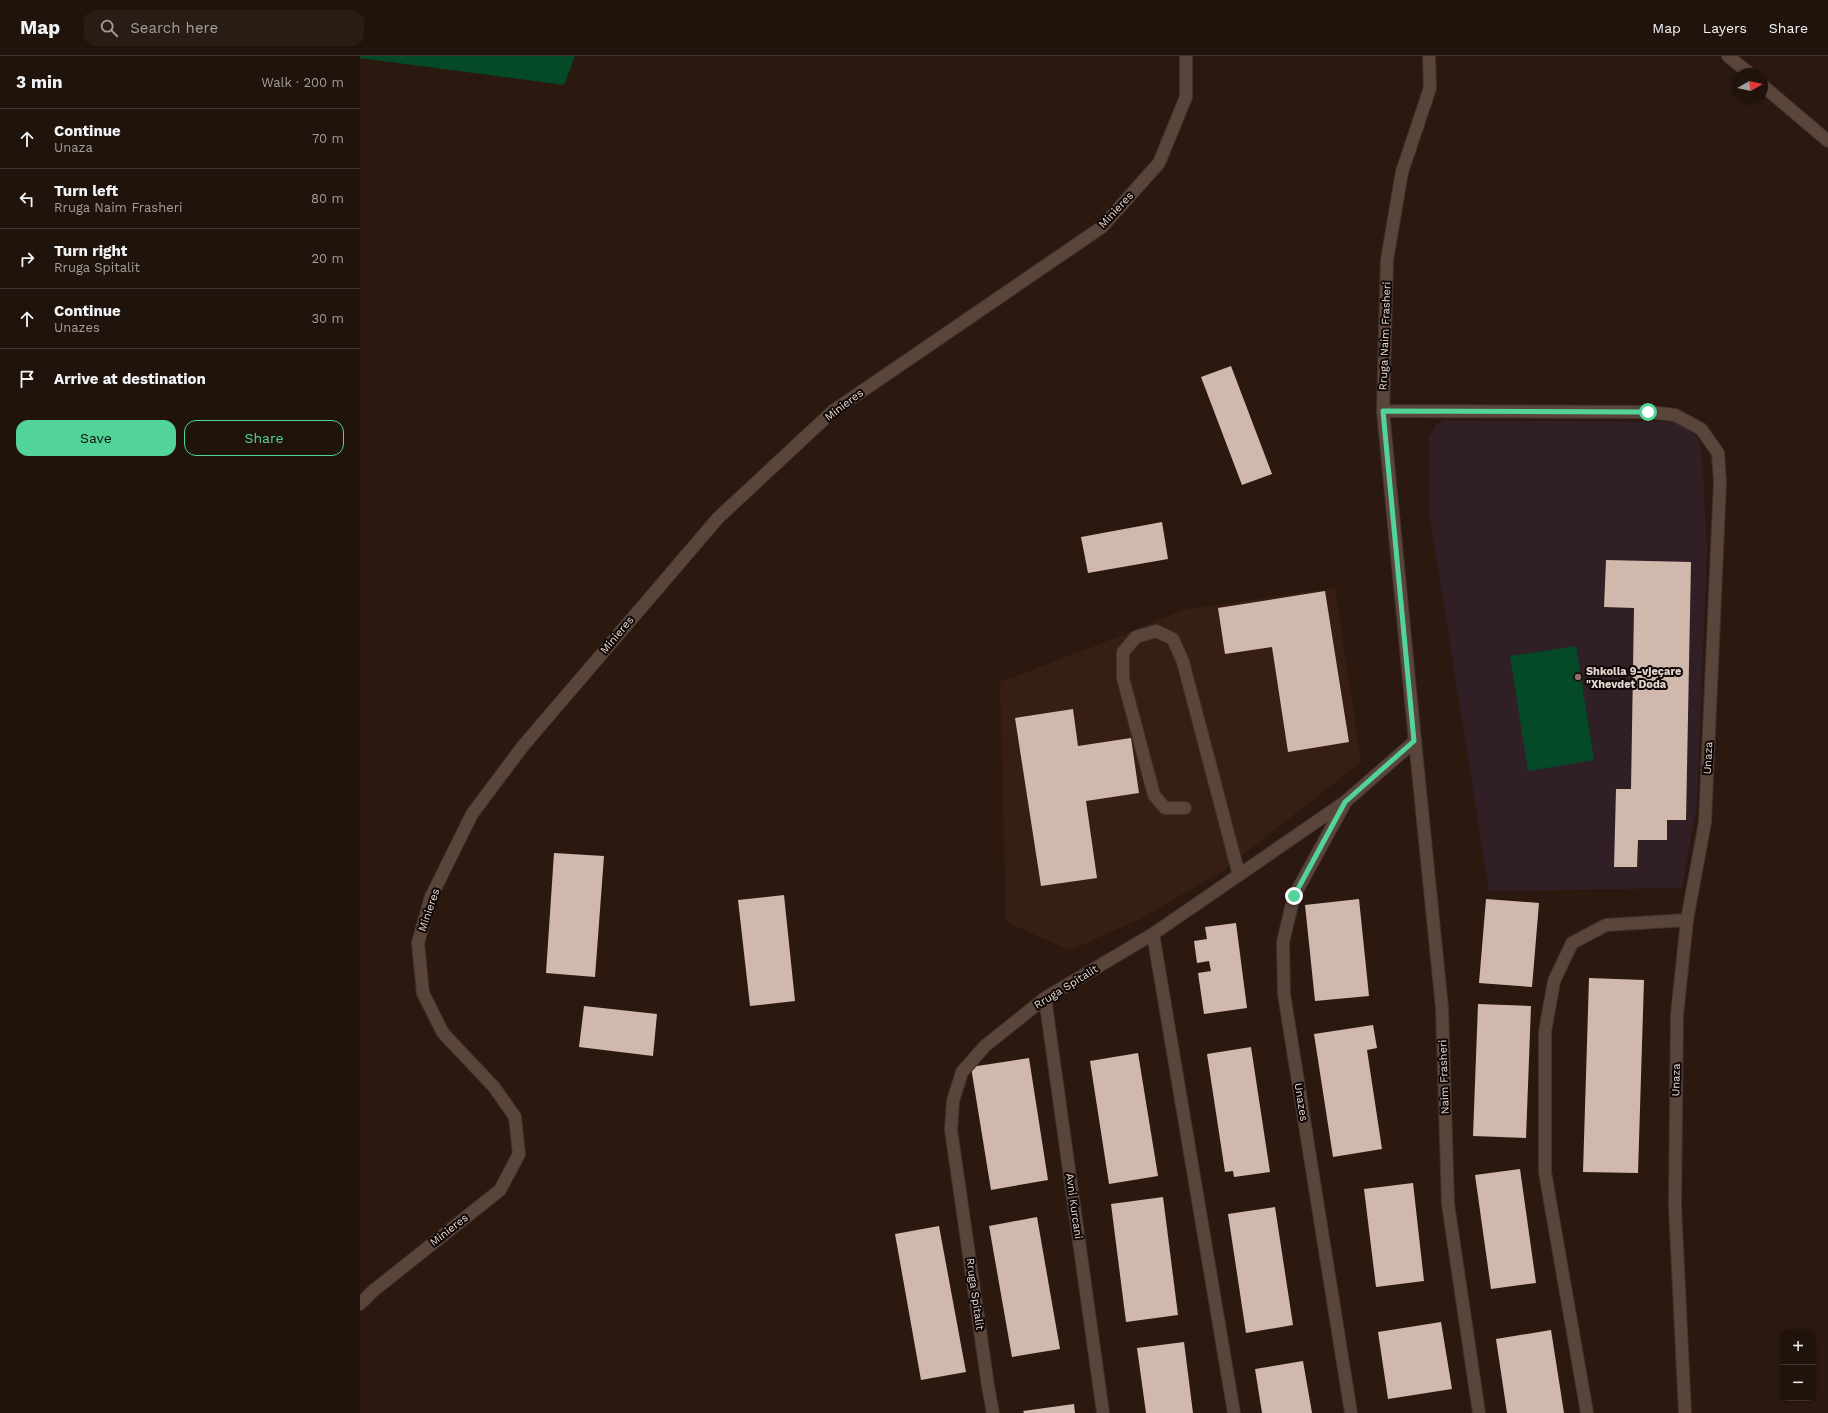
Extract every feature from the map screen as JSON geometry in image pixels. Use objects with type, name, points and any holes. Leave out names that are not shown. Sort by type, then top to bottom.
[{"type":"street","name":"Minieres","points":[[360,1304],[373,1290],[500,1190],[519,1154],[515,1117],[494,1087],[443,1033],[423,992],[418,943],[431,897],[472,814],[523,746],[718,518],[833,411],[1102,227],[1159,163],[1186,97],[1186,56]]},
{"type":"street","name":"Rruga Naim Frasheri","points":[[1414,741],[1383,411],[1387,260],[1402,172],[1430,88],[1429,56]]},
{"type":"street","points":[[1728,56],[1743,68]]},
{"type":"street","points":[[1768,90],[1828,141]]},
{"type":"street","name":"Unaza","points":[[1383,411],[1648,412],[1675,415],[1701,429],[1718,453],[1720,482],[1705,822],[1687,920],[1677,1015],[1674,1206],[1686,1413]]},
{"type":"street","points":[[1185,808],[1165,808],[1154,795],[1123,678],[1123,652],[1136,637],[1156,631],[1173,640],[1183,662],[1240,875]]},
{"type":"street","name":"Rruga Spitalit","points":[[993,1413],[951,1130],[953,1101],[962,1072],[985,1046],[1045,998],[1153,934],[1345,802],[1414,741]]},
{"type":"street","name":"Naim Frasheri","points":[[1414,741],[1442,1008],[1448,1204],[1479,1413]]},
{"type":"street","name":"Unazes","points":[[1345,802],[1294,896],[1283,942],[1284,994],[1351,1413]]},
{"type":"street","points":[[1587,1413],[1545,1172],[1545,1032],[1554,981],[1572,943],[1606,925],[1687,920]]},
{"type":"street","points":[[1153,934],[1234,1413]]},
{"type":"street","name":"Avni Kurcani","points":[[1045,998],[1103,1413]]},
{"type":"shaded area","name":"Shkolla 9-vjeçare \"Xhevdet Doda","points":[[1445,420],[1673,422],[1687,428],[1698,438],[1702,453],[1707,549],[1697,805],[1682,888],[1489,891],[1429,511],[1429,437],[1436,425]]},
{"type":"shaded area","points":[[1335,588],[1361,762],[1221,872],[1140,919],[1070,950],[1006,922],[1000,682],[1118,637],[1183,610]]},
{"type":"green space","points":[[360,56],[575,56],[564,85],[360,58]]},
{"type":"green space","points":[[1576,646],[1594,760],[1528,771],[1510,656]]},
{"type":"building","points":[[1231,366],[1272,474],[1242,485],[1201,377]]},
{"type":"building","points":[[1162,522],[1168,559],[1088,573],[1081,537]]},
{"type":"building","points":[[1606,560],[1691,562],[1686,820],[1667,820],[1667,840],[1638,840],[1637,867],[1614,867],[1616,789],[1631,789],[1634,608],[1604,607]]},
{"type":"building","points":[[1325,591],[1349,742],[1288,752],[1272,647],[1225,654],[1218,608]]},
{"type":"building","points":[[1073,709],[1078,746],[1131,738],[1139,793],[1086,801],[1097,878],[1041,886],[1015,718]]},
{"type":"building","points":[[554,853],[604,856],[595,977],[546,973]]},
{"type":"building","points":[[784,895],[795,1001],[750,1006],[738,900]]},
{"type":"building","points":[[1359,899],[1369,996],[1315,1001],[1305,905]]},
{"type":"building","points":[[1486,899],[1539,903],[1532,987],[1479,983]]},
{"type":"building","points":[[1236,923],[1247,1008],[1204,1014],[1198,973],[1211,971],[1209,961],[1197,963],[1194,941],[1207,939],[1205,927]]},
{"type":"building","points":[[1589,978],[1644,980],[1638,1173],[1583,1172]]},
{"type":"building","points":[[1478,1004],[1531,1006],[1526,1138],[1473,1136]]},
{"type":"building","points":[[584,1006],[657,1014],[653,1056],[579,1047]]},
{"type":"building","points":[[1373,1025],[1377,1048],[1367,1050],[1382,1149],[1333,1157],[1314,1034]]},
{"type":"building","points":[[1251,1047],[1270,1172],[1234,1177],[1233,1171],[1225,1172],[1207,1054]]},
{"type":"building","points":[[1138,1053],[1158,1176],[1109,1184],[1090,1061]]},
{"type":"building","points":[[1029,1058],[1048,1180],[991,1190],[971,1067]]},
{"type":"building","points":[[1520,1169],[1536,1283],[1491,1289],[1475,1175]]},
{"type":"building","points":[[1413,1183],[1424,1281],[1376,1287],[1364,1189]]},
{"type":"building","points":[[1163,1197],[1178,1315],[1126,1322],[1111,1204]]},
{"type":"building","points":[[1275,1207],[1293,1325],[1246,1333],[1228,1214]]},
{"type":"building","points":[[1037,1217],[1060,1349],[1012,1357],[989,1226]]},
{"type":"building","points":[[939,1226],[966,1372],[921,1380],[895,1234]]},
{"type":"building","points":[[1441,1322],[1452,1389],[1388,1399],[1378,1332]]},
{"type":"building","points":[[1551,1330],[1564,1413],[1507,1413],[1496,1339]]},
{"type":"building","points":[[1184,1342],[1193,1413],[1146,1413],[1137,1348]]},
{"type":"building","points":[[1303,1361],[1312,1413],[1262,1413],[1255,1369]]},
{"type":"building","points":[[1074,1404],[1075,1413],[1024,1413],[1023,1411]]},
{"type":"place","name":"Shkolla 9-vjeçare \"Xhevdet Doda","points":[[1578,677]]},
{"type":"route","points":[[1294,896],[1345,802],[1414,741],[1383,411],[1648,412]]}]
